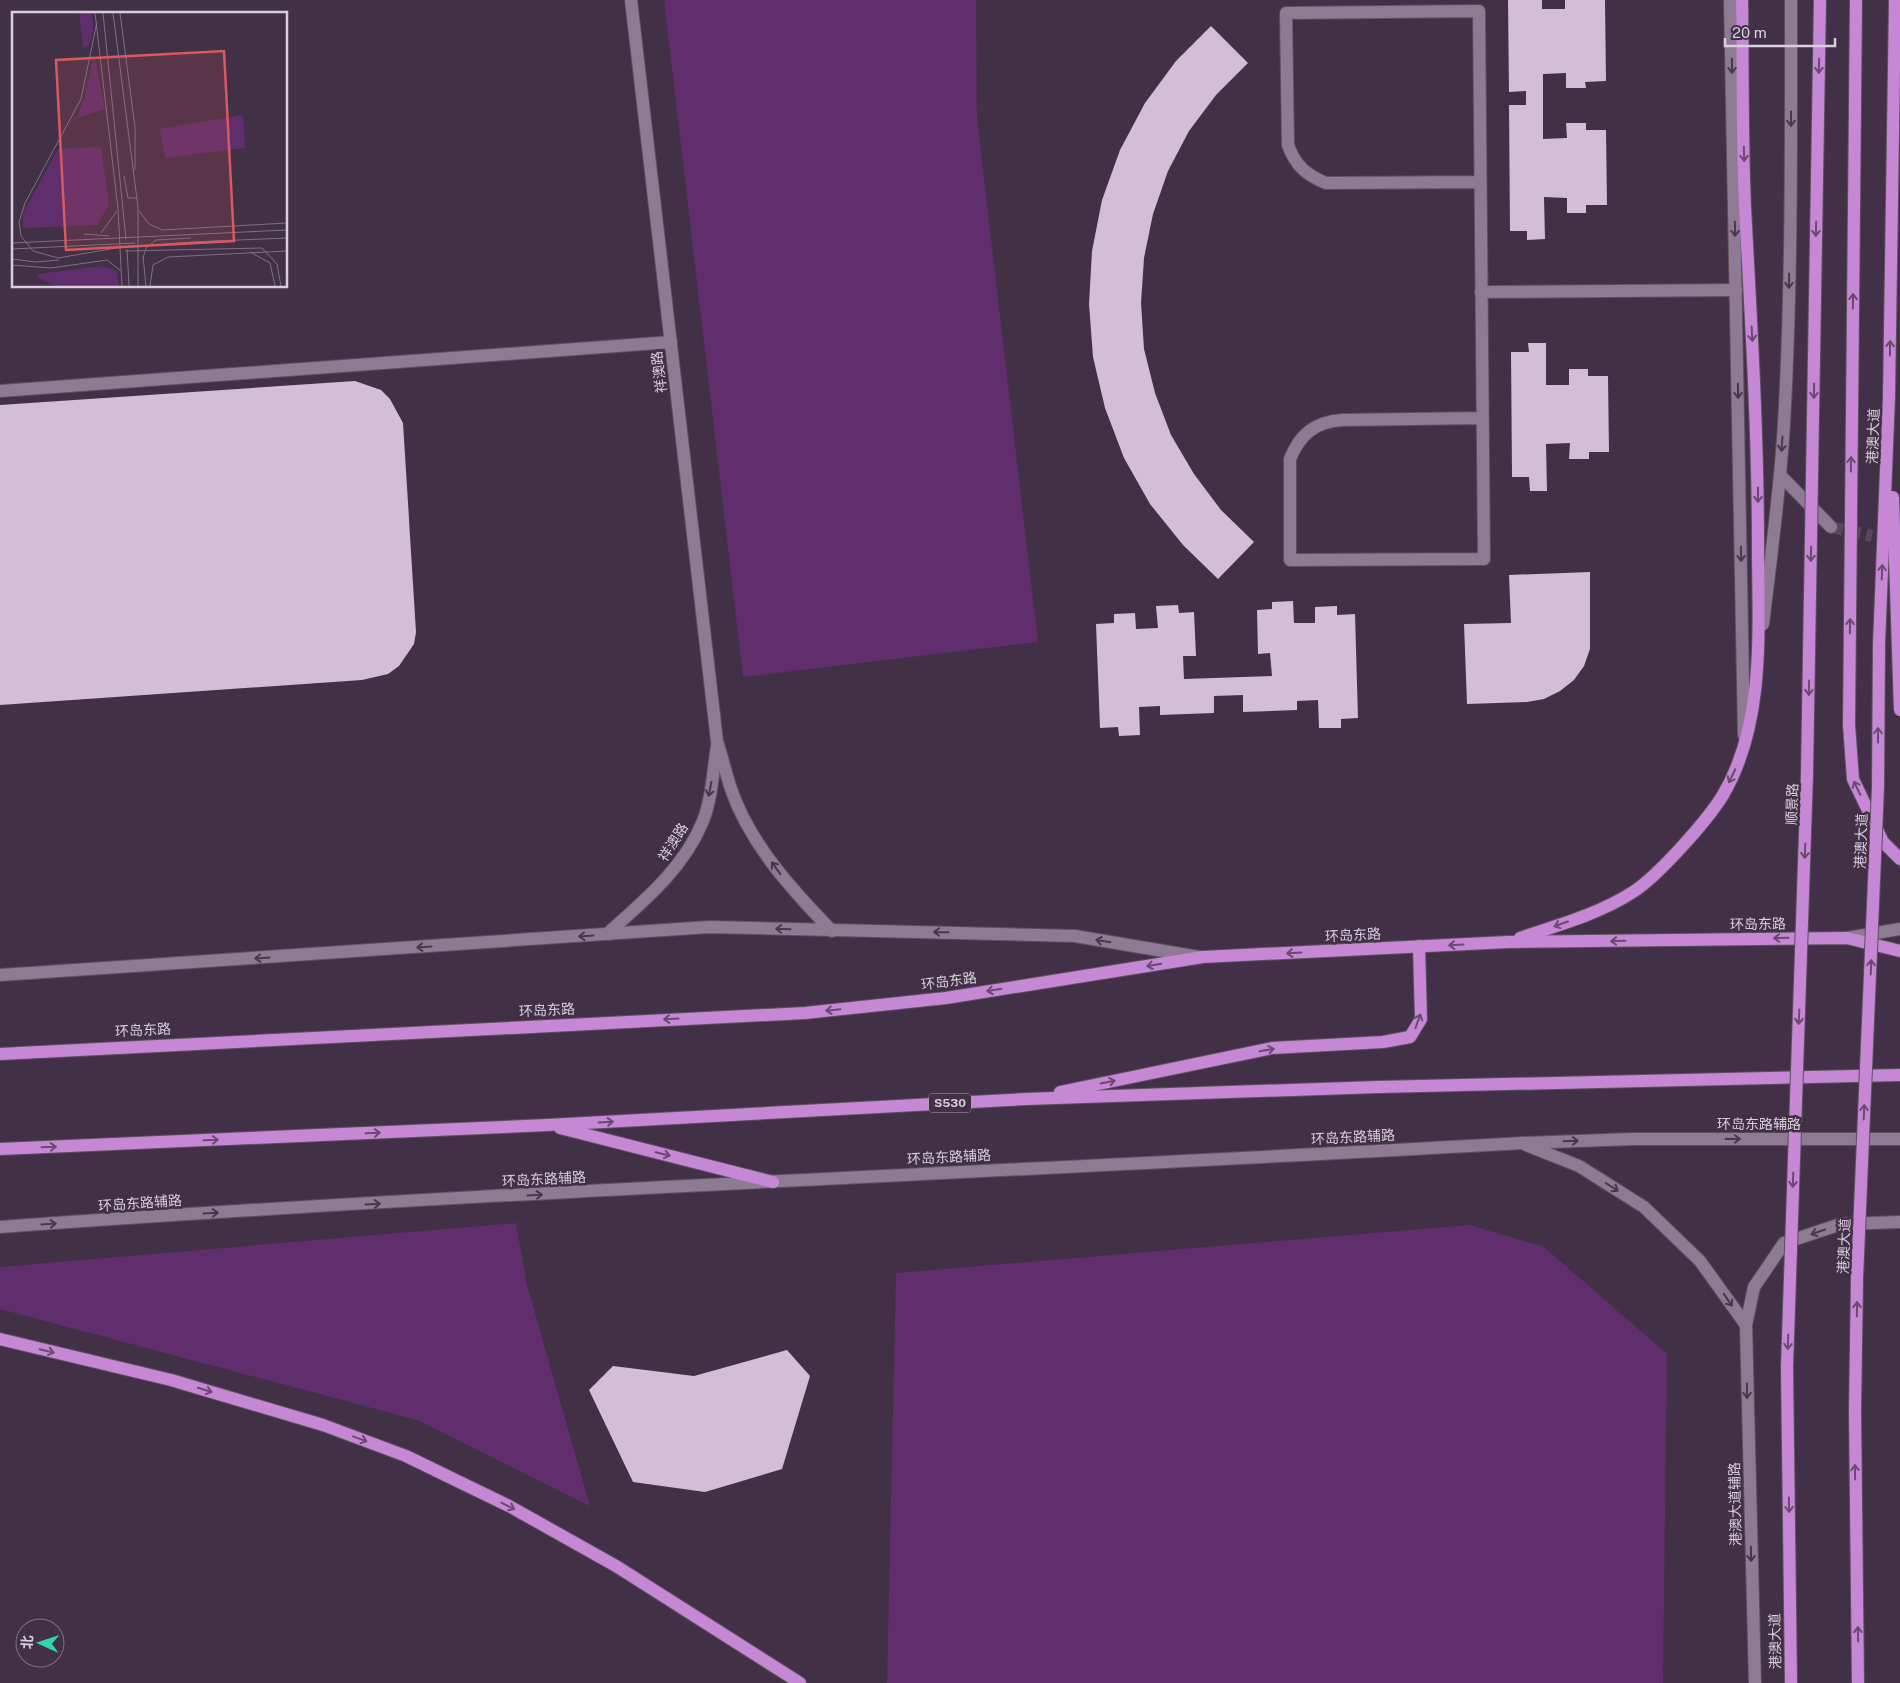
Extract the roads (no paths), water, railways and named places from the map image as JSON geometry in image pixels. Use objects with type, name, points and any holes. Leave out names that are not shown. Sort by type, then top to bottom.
[{"type":"main road","name":"祥澳路","points":[[631,0],[717,741],[731,790],[748,826],[774,867],[799,897],[832,931]]},
{"type":"main road","points":[[1730,0],[1744,748]]},
{"type":"main road","points":[[1742,0],[1745,199],[1758,446],[1758,649],[1752,708]]},
{"type":"main road","points":[[1508,942],[1590,914],[1634,892],[1690,836],[1722,796],[1744,748],[1752,708],[1780,476],[1787,338],[1791,193],[1791,0]]},
{"type":"main road","name":"顺景路","points":[[1802,969],[1810,639],[1820,0]]},
{"type":"main road","points":[[1856,0],[1849,725],[1853,779],[1883,842],[1900,858]]},
{"type":"main road","name":"港澳大道","points":[[1858,1683],[1854,1411],[1857,1279],[1878,786],[1879,644],[1889,397],[1895,0]]},
{"type":"main road","points":[[1480,182],[1326,183],[1312,177],[1301,169],[1293,158],[1288,145],[1286,13],[1479,11],[1484,559],[1290,560],[1290,459],[1295,446],[1314,426],[1328,421],[1342,420],[1482,418]]},
{"type":"main road","points":[[1481,292],[1736,290]]},
{"type":"main road","points":[[0,391],[671,342]]},
{"type":"main road","points":[[1889,397],[1900,710]]},
{"type":"main road","points":[[1780,476],[1831,527]]},
{"type":"main road","points":[[1872,536],[1900,543]]},
{"type":"main road","name":"祥澳路","points":[[607,934],[670,874],[691,846],[704,820],[711,787],[717,741]]},
{"type":"main road","points":[[0,975],[710,927],[832,931],[977,932],[1074,936],[1203,957]]},
{"type":"main road","points":[[1847,938],[1900,929]]},
{"type":"main road","name":"环岛东路","points":[[0,1054],[805,1013],[946,998],[1203,957],[1508,942],[1847,938],[1900,951]]},
{"type":"main road","points":[[1026,1099],[1272,1048],[1383,1042],[1410,1037],[1421,1018],[1420,946]]},
{"type":"main road","name":"港澳大道","points":[[1791,1683],[1787,1367],[1802,969]]},
{"type":"main road","name":"S530","points":[[0,1149],[548,1126],[1026,1099],[1378,1087],[1900,1075]]},
{"type":"main road","points":[[548,1126],[774,1182]]},
{"type":"main road","name":"环岛东路辅路","points":[[0,1228],[141,1217],[1522,1143],[1632,1139],[1900,1139]]},
{"type":"main road","points":[[1522,1143],[1579,1166],[1644,1207],[1700,1261],[1746,1325]]},
{"type":"main road","name":"港澳大道辅路","points":[[1754,1683],[1746,1325],[1754,1287],[1784,1243],[1840,1224],[1900,1222]]},
{"type":"main road","points":[[0,1340],[172,1380],[323,1425],[406,1456],[508,1506],[616,1566],[800,1683]]},
{"type":"tunnel","points":[[1831,527],[1872,536]]}]
